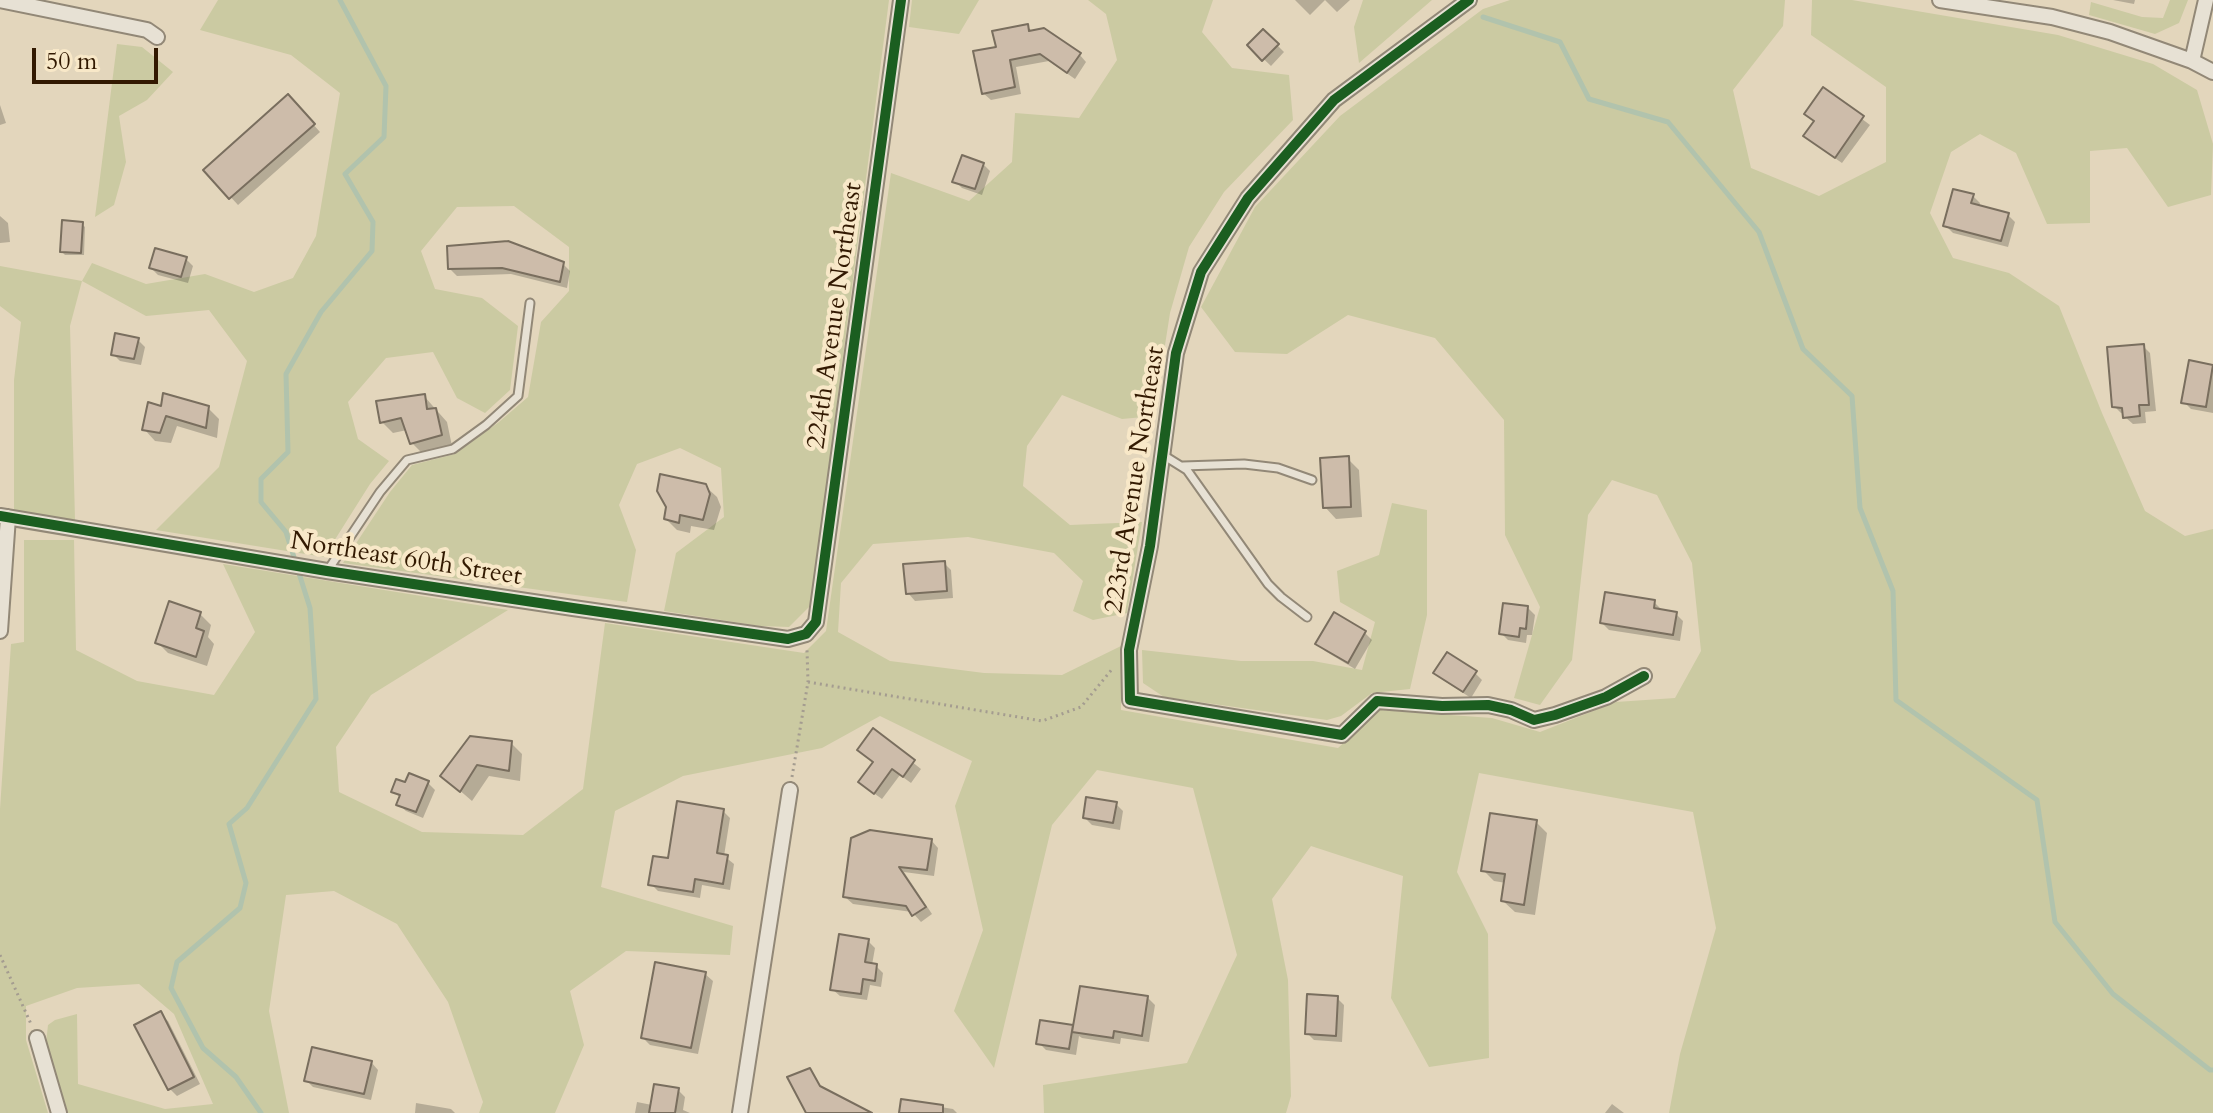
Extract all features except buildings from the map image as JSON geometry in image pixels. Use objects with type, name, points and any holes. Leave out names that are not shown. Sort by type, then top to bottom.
[{"type":"street","points":[[0,0],[147,30],[157,37]]},
{"type":"street","name":"224th Avenue Northeast","points":[[806,634],[816,622],[901,0]]},
{"type":"street","name":"223rd Avenue Northeast","points":[[1469,0],[1334,100],[1248,198],[1201,272],[1176,353],[1150,546],[1129,650],[1130,700],[1342,735],[1377,701],[1442,706],[1488,705],[1534,720],[1606,697],[1644,676]]},
{"type":"street","points":[[1940,0],[2052,17],[2110,32],[2192,61],[2213,72]]},
{"type":"street","points":[[2192,61],[2206,0]]},
{"type":"street","name":"Northeast 60th Street","points":[[4,517],[319,570],[788,639],[806,634]]},
{"type":"street","points":[[0,631],[4,517]]},
{"type":"street","points":[[740,1113],[790,790]]},
{"type":"street","points":[[37,1038],[59,1113]]},
{"type":"lane","points":[[319,570],[407,460],[453,449],[518,396],[530,303]]},
{"type":"lane","points":[[1163,455],[1183,466],[1268,584],[1307,617]]},
{"type":"lane","points":[[1183,466],[1244,464],[1278,468],[1312,480]]},
{"type":"path","points":[[790,790],[808,682],[806,634]]},
{"type":"path","points":[[808,682],[1042,721],[1081,707],[1129,650]]},
{"type":"path","points":[[0,955],[37,1038]]},
{"type":"green space","points":[[218,0],[889,0],[811,605],[789,627],[760,626],[664,611],[676,553],[724,517],[721,468],[680,448],[637,464],[619,505],[636,550],[627,602],[343,563],[390,492],[412,465],[455,454],[528,397],[541,322],[569,291],[569,247],[514,206],[457,207],[421,251],[435,289],[482,298],[518,326],[510,390],[485,413],[457,398],[433,352],[386,358],[348,402],[358,439],[389,461],[370,484],[324,557],[156,530],[219,467],[247,361],[209,310],[146,316],[82,281],[92,263],[146,284],[205,274],[254,292],[293,278],[316,236],[340,93],[291,55],[200,30]]},
{"type":"green space","points":[[912,0],[979,0],[959,34],[909,27]]},
{"type":"green space","points":[[1088,0],[1213,0],[1202,32],[1232,68],[1289,75],[1293,120],[1224,192],[1189,247],[1170,313],[1154,416],[1122,419],[1062,395],[1027,446],[1023,486],[1070,525],[1142,522],[1127,613],[1093,620],[1073,611],[1083,581],[1054,553],[968,537],[873,544],[841,583],[838,632],[890,661],[984,673],[1062,675],[1121,646],[1121,710],[1338,748],[1380,710],[1492,718],[1540,732],[1616,702],[1675,698],[1701,651],[1692,563],[1657,495],[1612,480],[1588,515],[1572,660],[1540,705],[1514,698],[1540,607],[1505,535],[1504,420],[1435,338],[1348,315],[1287,354],[1235,352],[1201,307],[1255,207],[1340,116],[1483,9],[1510,0],[1785,0],[1783,26],[1733,90],[1751,168],[1819,196],[1886,162],[1886,87],[1811,35],[1812,0],[1852,0],[2058,35],[2153,64],[2197,90],[2213,144],[2211,195],[2168,207],[2127,148],[2090,151],[2090,223],[2047,224],[2016,153],[1980,134],[1951,152],[1930,213],[1953,258],[2009,273],[2059,306],[2145,511],[2185,536],[2213,529],[2213,1113],[1669,1113],[1680,1054],[1716,928],[1693,812],[1479,773],[1457,872],[1488,934],[1489,1058],[1429,1067],[1391,998],[1403,876],[1311,846],[1272,899],[1288,980],[1291,1096],[1286,1113],[1044,1113],[1043,1085],[1187,1063],[1237,955],[1193,788],[1097,770],[1052,825],[994,1068],[954,1011],[983,930],[955,806],[972,761],[880,716],[822,748],[683,776],[615,811],[601,887],[733,926],[730,955],[626,951],[570,991],[584,1045],[555,1113],[479,1113],[483,1102],[448,1002],[397,924],[334,891],[286,895],[269,1011],[289,1113],[68,1113],[46,1043],[48,1025],[77,1014],[78,1084],[165,1109],[213,1104],[174,1014],[139,984],[77,988],[26,1006],[26,1040],[48,1113],[0,1113],[0,809],[11,644],[24,642],[24,540],[74,540],[76,650],[137,681],[214,695],[255,632],[223,564],[508,610],[371,695],[336,747],[339,792],[422,832],[523,835],[583,789],[605,623],[804,653],[826,631],[891,173],[969,201],[1012,162],[1015,113],[1079,118],[1117,60],[1106,14]]},
{"type":"green space","points":[[1363,0],[1432,0],[1359,63],[1354,27]]},
{"type":"green space","points":[[2170,0],[2188,0],[2179,23],[2155,34],[2089,15],[2091,2],[2142,17],[2163,18]]},
{"type":"green space","points":[[117,44],[142,47],[173,72],[147,100],[119,116],[126,162],[114,205],[95,217]]},
{"type":"green space","points":[[0,266],[82,281],[70,326],[75,520],[14,512],[14,380],[21,322],[0,306]]},
{"type":"green space","points":[[1392,503],[1427,510],[1427,615],[1410,689],[1372,693],[1341,716],[1327,720],[1164,697],[1143,683],[1142,650],[1241,661],[1313,661],[1362,670],[1375,622],[1340,602],[1337,571],[1379,555]]},
{"type":"waterway","points":[[261,1113],[236,1077],[203,1048],[171,988],[177,962],[240,908],[246,883],[229,824],[247,808],[316,699],[310,608],[286,532],[261,502],[261,479],[288,452],[286,374],[321,312],[372,251],[373,222],[345,174],[384,137],[386,86],[340,0]]},
{"type":"waterway","points":[[1483,17],[1560,42],[1589,99],[1668,122],[1759,232],[1803,349],[1852,396],[1860,508],[1893,591],[1896,700],[2037,800],[2055,922],[2113,994],[2213,1070]]},
{"type":"cycle path","points":[[0,516],[327,571],[573,608],[788,639],[806,634],[816,622],[901,0]]},
{"type":"cycle path","points":[[1469,0],[1334,100],[1248,198],[1201,272],[1176,353],[1150,546],[1129,650],[1130,700],[1342,735],[1377,701],[1442,706],[1488,705],[1534,720],[1606,697],[1644,676]]}]
